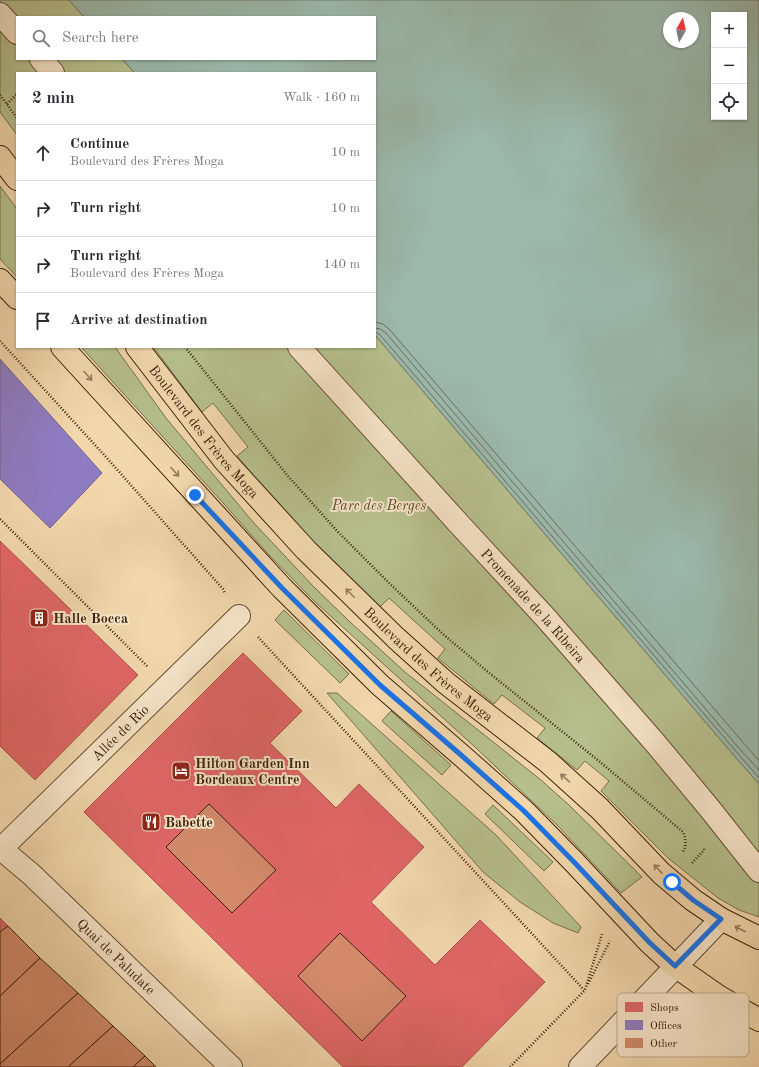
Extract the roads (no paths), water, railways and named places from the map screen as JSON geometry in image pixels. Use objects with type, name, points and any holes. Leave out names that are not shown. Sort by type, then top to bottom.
[{"type":"main road","points":[[0,157],[16,179]]},
{"type":"main road","points":[[0,280],[16,297]]},
{"type":"main road","points":[[63,348],[282,588],[380,685],[524,811],[649,942],[675,966],[714,993]]},
{"type":"main road","name":"Boulevard des Frères Moga","points":[[138,348],[224,460],[306,550],[396,638],[446,683],[548,762],[600,809],[672,882],[693,900],[721,919],[759,938]]},
{"type":"main road","points":[[749,1014],[759,1020]]},
{"type":"street","points":[[0,14],[16,32]]},
{"type":"street","points":[[42,60],[53,72]]},
{"type":"street","name":"Promenade de la Ribeira","points":[[301,348],[550,623],[665,755],[759,871]]},
{"type":"street","name":"Allée de Rio","points":[[0,849],[239,616]]},
{"type":"street","name":"Quai de Paludate","points":[[0,849],[32,876],[230,1066]]},
{"type":"street","points":[[650,993],[721,919]]},
{"type":"street","points":[[580,1067],[617,1028]]},
{"type":"water","points":[[69,0],[759,0],[759,784],[376,336],[376,72],[134,72],[123,60],[376,60],[376,16],[83,16]]},
{"type":"place","name":"Halle Bocca","points":[[39,618]]},
{"type":"place","name":"Hilton Garden Inn Bordeaux Centre","points":[[181,771]]},
{"type":"place","name":"Babette","points":[[151,822]]},
{"type":"park label","name":"Parc des Berges","points":[[379,505]]}]
